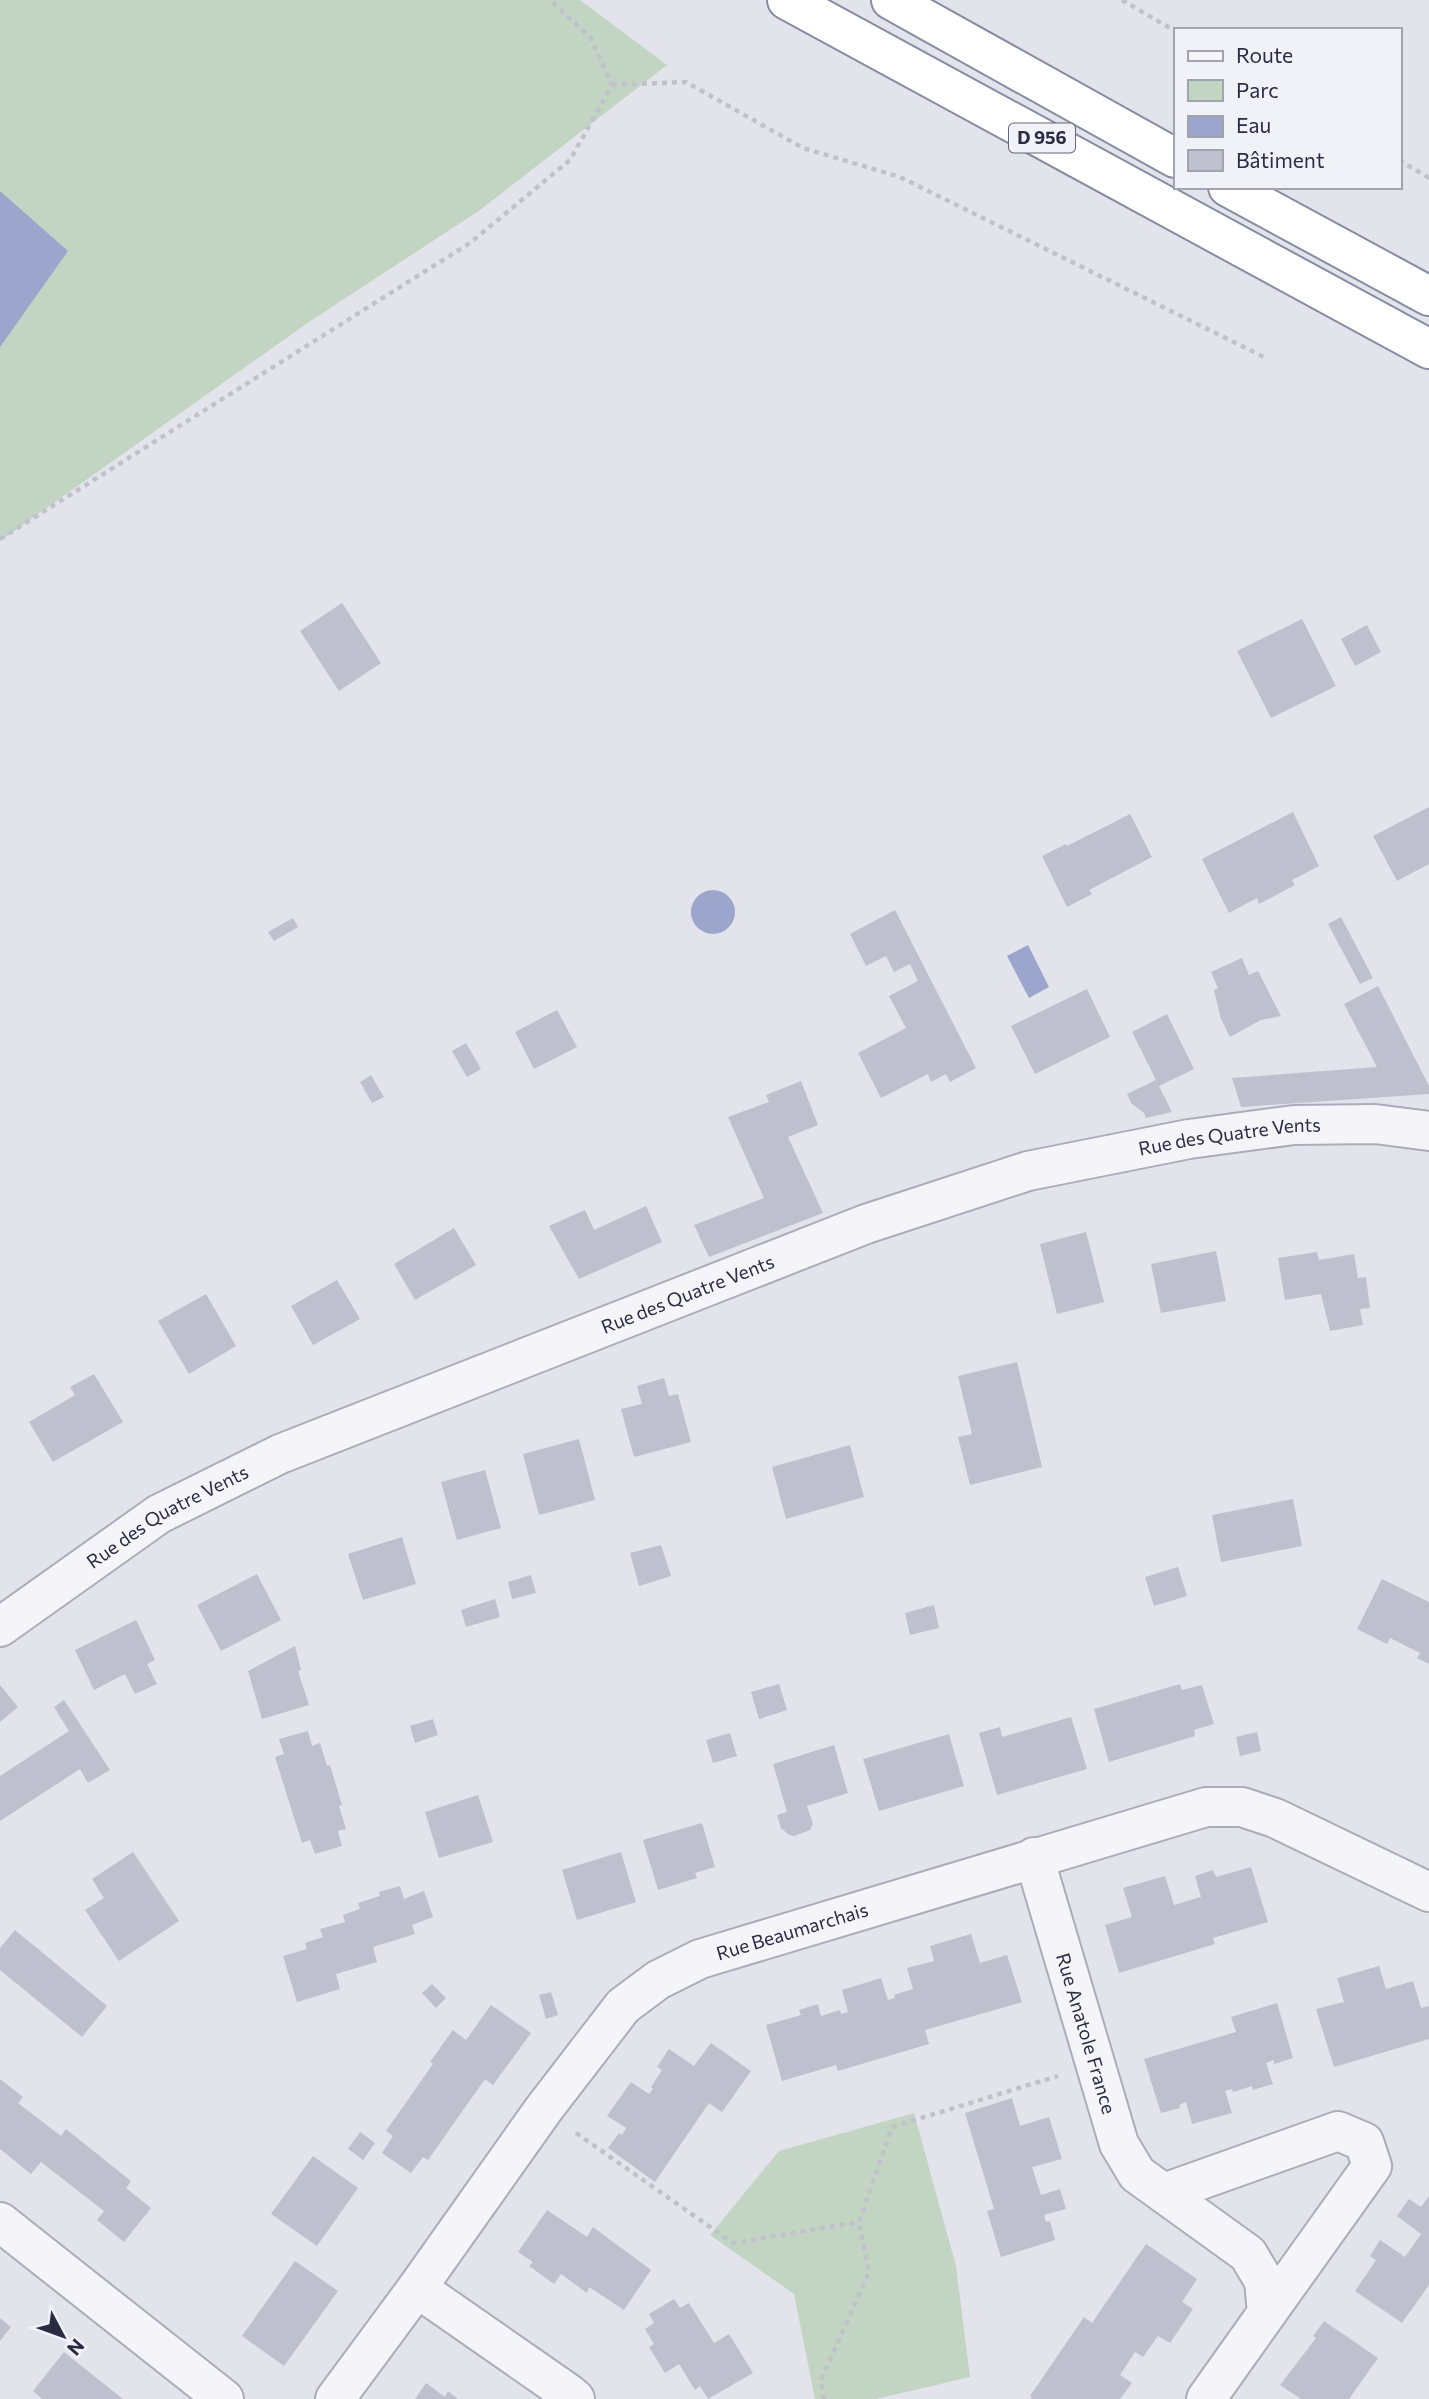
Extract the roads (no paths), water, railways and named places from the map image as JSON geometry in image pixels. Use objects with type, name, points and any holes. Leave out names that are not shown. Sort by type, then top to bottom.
[{"type":"highway","name":"D 956","points":[[786,0],[1429,349]]},
{"type":"highway","name":"D 956","points":[[891,0],[1174,158]]},
{"type":"highway","points":[[1232,189],[1429,296]]},
{"type":"street","name":"Rue des Quatre Vents","points":[[0,1627],[159,1514],[280,1454],[866,1224],[1028,1171],[1189,1139],[1294,1125],[1375,1124],[1429,1131]]},
{"type":"street","name":"Rue Beaumarchais","points":[[335,2399],[543,2110],[623,2006],[658,1980],[700,1959],[1206,1807],[1242,1807],[1275,1818],[1429,1892]]},
{"type":"street","name":"Rue Anatole France","points":[[1034,1857],[1119,2144],[1137,2174],[1248,2254],[1264,2281],[1267,2313]]},
{"type":"street","points":[[1164,2193],[1338,2131],[1364,2142],[1372,2166],[1206,2399]]},
{"type":"street","points":[[0,2222],[224,2399]]},
{"type":"street","points":[[417,2288],[575,2399]]},
{"type":"water","points":[[0,191],[68,251],[0,347]]},
{"type":"water","points":[[713,890],[728,897],[735,912],[728,927],[713,934],[698,927],[691,912],[698,897]]},
{"type":"water","points":[[1028,945],[1049,987],[1029,998],[1007,956]]}]
